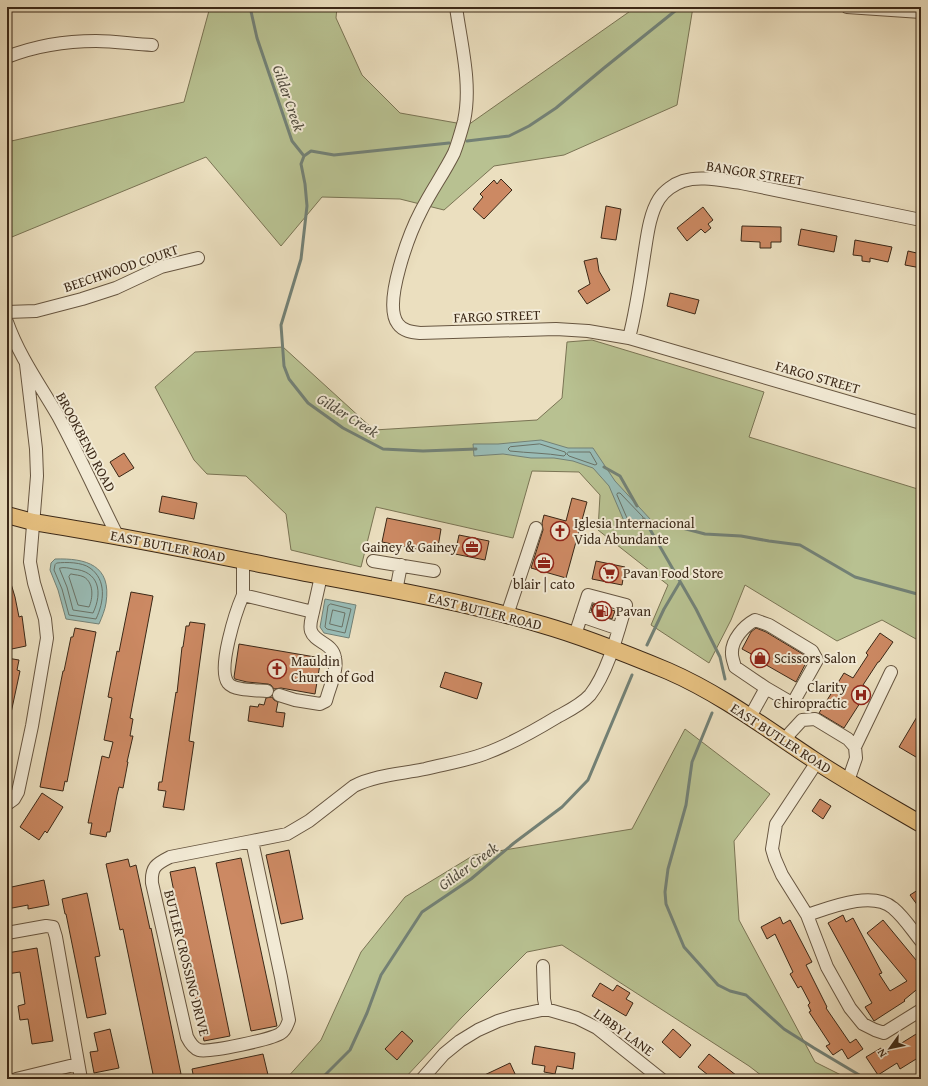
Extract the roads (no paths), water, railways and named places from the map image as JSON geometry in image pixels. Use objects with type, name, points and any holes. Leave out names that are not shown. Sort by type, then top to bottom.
[{"type":"main road","name":"EAST BUTLER ROAD","points":[[7,515],[33,522],[242,560],[469,605],[575,635],[676,676],[733,706],[816,762],[921,824]]},
{"type":"street","name":"FARGO STREET","points":[[456,7],[466,86],[464,119],[454,153],[420,212],[407,243],[396,278],[394,304],[395,320],[398,324],[406,330],[420,333],[556,329],[588,331],[629,338],[921,423]]},
{"type":"street","points":[[847,7],[921,12]]},
{"type":"street","points":[[7,57],[43,46],[65,43],[96,41],[152,45]]},
{"type":"street","name":"BANGOR STREET","points":[[629,338],[654,210],[659,199],[667,190],[684,180],[711,179],[741,183],[921,220]]},
{"type":"street","name":"BEECHWOOD COURT","points":[[7,312],[36,311],[82,299],[116,288],[161,268],[198,258]]},
{"type":"street","name":"BROOKBEND ROAD","points":[[7,322],[14,342],[58,416],[118,537]]},
{"type":"street","name":"BROOKBEND ROAD","points":[[7,804],[14,799],[18,792],[32,726],[47,638],[45,619],[34,583],[30,562],[37,476],[36,449],[26,364]]},
{"type":"street","points":[[508,615],[536,528]]},
{"type":"street","points":[[242,560],[243,595],[236,612],[230,639],[225,652],[224,675],[228,683],[232,686],[245,690],[267,691]]},
{"type":"street","points":[[373,561],[434,571]]},
{"type":"street","points":[[396,591],[401,565]]},
{"type":"street","points":[[279,695],[294,700],[320,704],[326,701],[336,659],[332,649],[315,637],[311,630],[313,612],[321,576]]},
{"type":"street","name":"BUTLER CROSSING DRIVE","points":[[252,841],[289,1020],[287,1027],[279,1035],[214,1050],[200,1051],[194,1048],[187,1037],[152,883],[152,871],[159,862],[170,857],[287,834],[309,821],[360,783],[485,754],[579,705],[589,696],[601,678],[626,605],[588,594],[581,616]]},
{"type":"street","points":[[243,595],[313,612]]},
{"type":"street","points":[[575,635],[581,616],[619,629]]},
{"type":"street","points":[[755,620],[769,625],[812,651],[817,660],[794,701],[790,702],[766,688],[735,667],[731,653],[737,637],[746,625],[755,620]]},
{"type":"street","points":[[854,747],[891,672]]},
{"type":"street","points":[[750,718],[766,688]]},
{"type":"street","points":[[786,741],[790,733],[802,720],[815,719],[848,739],[854,747],[856,758],[848,781]]},
{"type":"street","points":[[816,762],[776,824],[772,842],[772,849],[775,859],[782,875],[807,916],[827,966],[850,1008],[863,1024],[884,1033],[921,1010]]},
{"type":"street","points":[[807,916],[838,905],[875,900],[893,908],[921,941]]},
{"type":"street","points":[[7,933],[46,926],[53,927],[81,1079]]},
{"type":"street","points":[[543,966],[544,999],[546,1009]]},
{"type":"street","name":"LIBBY LANE","points":[[422,1079],[444,1054],[460,1041],[478,1030],[509,1018],[546,1009],[577,1018],[597,1028],[661,1079]]},
{"type":"street","points":[[16,1079],[78,1064]]},
{"type":"water","points":[[541,440],[568,448],[593,448],[615,481],[651,520],[638,529],[624,521],[609,486],[593,468],[573,461],[554,458],[531,458],[503,454],[474,456],[473,444],[498,444]]},
{"type":"water","points":[[55,559],[86,562],[101,572],[105,580],[107,590],[106,606],[99,624],[66,619],[58,590],[50,570],[51,563]]},
{"type":"water","points":[[325,599],[356,605],[349,638],[324,633],[320,627]]},
{"type":"waterway","name":"Gilder Creek","points":[[250,7],[257,38],[292,141],[304,156]]},
{"type":"waterway","points":[[467,141],[509,136],[529,126],[556,108],[680,7]]},
{"type":"waterway","points":[[304,156],[311,151],[334,155],[449,143]]},
{"type":"waterway","name":"Gilder Creek","points":[[304,156],[301,164],[307,206],[301,259],[281,325],[284,366],[289,379],[308,403],[343,428],[383,449],[423,451],[476,449]]},
{"type":"waterway","name":"Gilder Creek","points":[[604,467],[620,476],[637,506]]},
{"type":"waterway","points":[[644,519],[696,609],[720,657],[725,679]]},
{"type":"waterway","points":[[646,523],[671,525],[705,534],[741,536],[800,545],[855,577],[921,595]]},
{"type":"waterway","name":"Gilder Creek","points":[[647,645],[664,609],[680,582]]},
{"type":"waterway","name":"Gilder Creek","points":[[321,1079],[350,1050],[367,1013],[381,975],[422,912],[471,879],[514,843],[562,807],[588,780],[632,675]]},
{"type":"waterway","points":[[712,713],[692,762],[686,805],[668,869],[665,892],[666,904],[684,947],[718,985],[730,991],[746,995],[784,1029],[866,1079]]},
{"type":"place","name":"Iglesia Internacional Vida Abundante","points":[[560,531]]},
{"type":"place","name":"Gainey & Gainey","points":[[472,547]]},
{"type":"place","name":"blair | cato","points":[[544,563]]},
{"type":"place","name":"Pavan Food Store","points":[[609,573]]},
{"type":"place","name":"Pavan","points":[[602,611]]},
{"type":"place","name":"Scissors Salon","points":[[760,658]]},
{"type":"place","name":"Mauldin Church of God","points":[[277,669]]},
{"type":"place","name":"Clarity Chiropractic","points":[[861,695]]}]
